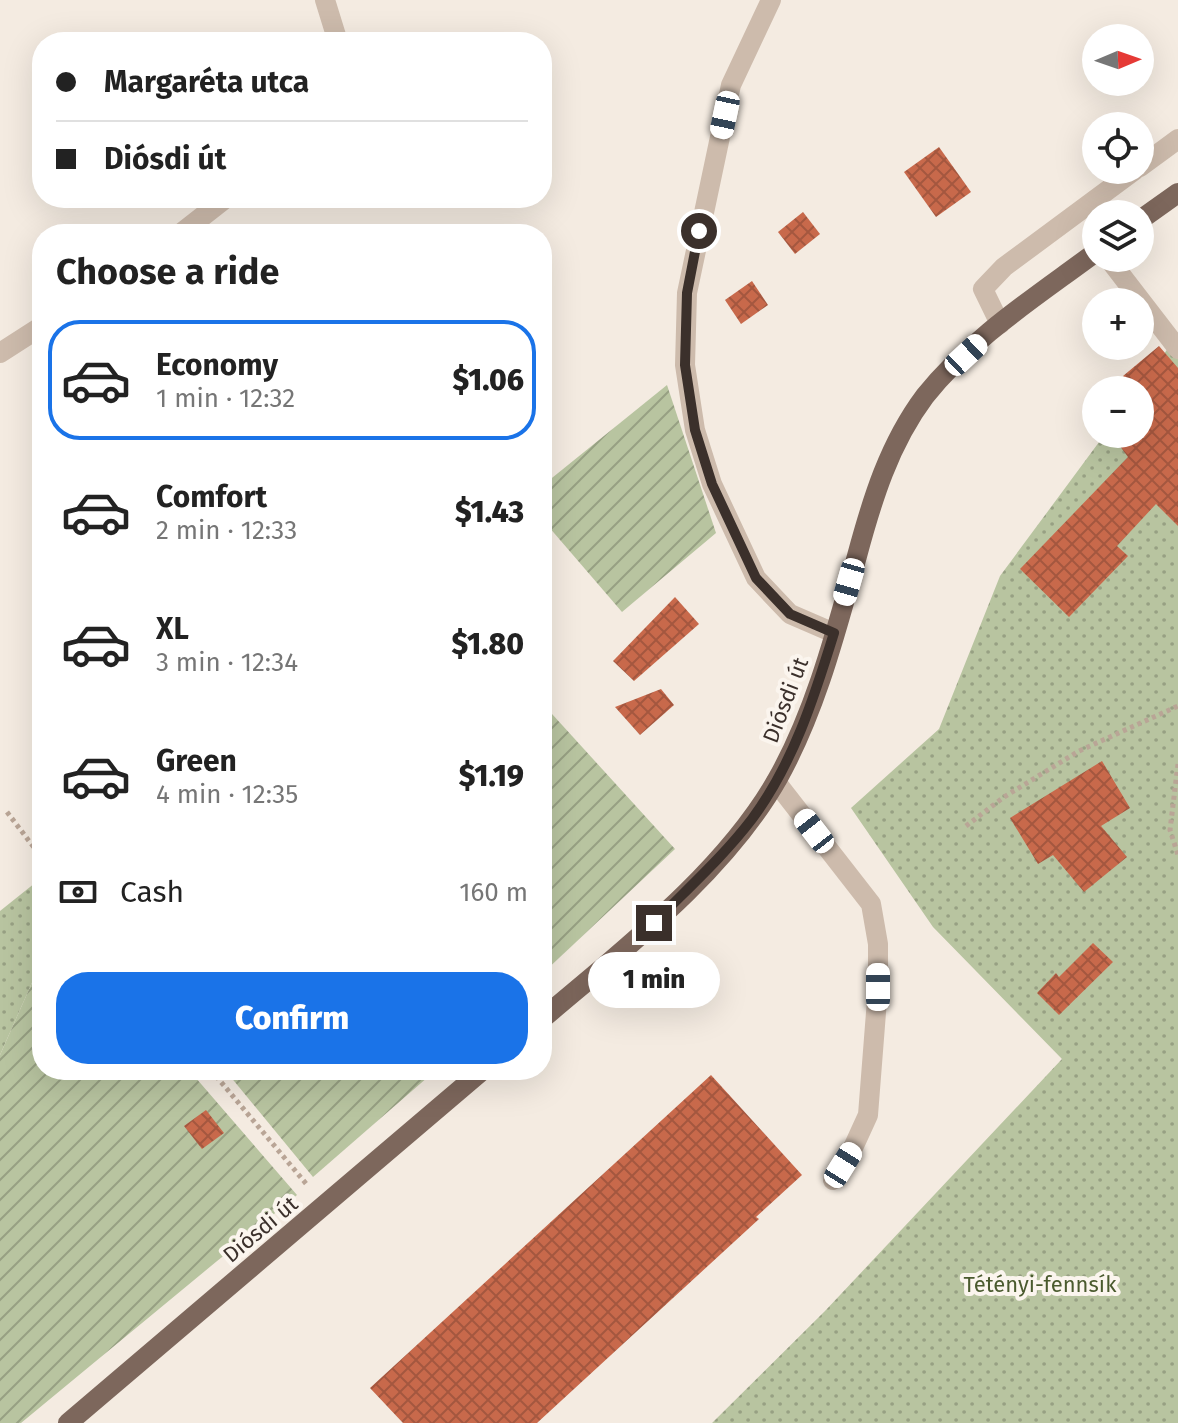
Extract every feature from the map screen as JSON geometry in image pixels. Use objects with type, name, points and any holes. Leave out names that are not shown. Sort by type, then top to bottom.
[{"type":"main road","points":[[1154,210],[1178,193]]},
{"type":"main road","name":"Diósdi út","points":[[552,1010],[665,912],[744,828],[776,782],[813,699],[869,511],[889,458],[905,428],[926,396],[949,371],[1000,324],[1082,262]]},
{"type":"main road","name":"Diósdi út","points":[[68,1423],[471,1080]]},
{"type":"street","points":[[325,0],[335,32]]},
{"type":"street","points":[[771,0],[731,85],[687,293],[685,365],[695,430],[712,484],[756,578],[790,614],[834,633]]},
{"type":"street","points":[[1154,156],[1178,139]]},
{"type":"street","points":[[1000,324],[983,289],[1004,267],[1116,184]]},
{"type":"street","points":[[193,224],[213,208]]},
{"type":"street","points":[[1119,272],[1177,345]]},
{"type":"street","points":[[0,353],[32,332]]},
{"type":"street","points":[[776,782],[871,904],[878,944],[878,987],[868,1115],[852,1150],[833,1180]]},
{"type":"path","points":[[966,826],[1004,797],[1079,751],[1178,706]]},
{"type":"path","points":[[1178,764],[1170,830],[1178,855]]},
{"type":"path","points":[[7,812],[32,845]]},
{"type":"path","points":[[219,1080],[287,1164],[325,1205]]},
{"type":"green space","name":"Tétényi-fennsík","points":[[1178,335],[1178,1423],[712,1423],[825,1311],[1062,1059],[933,927],[851,808],[939,729],[1000,576],[1095,448],[1154,448],[1154,376],[1147,376]]},
{"type":"green space","points":[[667,385],[716,533],[622,612],[552,531],[552,478]]},
{"type":"green space","points":[[552,714],[675,849],[552,965]]},
{"type":"green space","points":[[32,885],[32,983],[0,1055],[0,911]]},
{"type":"green space","points":[[32,983],[32,1080],[198,1080],[297,1195],[21,1423],[0,1423],[0,1055]]},
{"type":"green space","points":[[233,1080],[425,1080],[313,1177]]},
{"type":"building","points":[[939,147],[971,192],[936,217],[904,172]]},
{"type":"building","points":[[803,212],[820,234],[795,254],[778,232]]},
{"type":"building","points":[[752,281],[768,305],[741,324],[725,300]]},
{"type":"building","points":[[1159,346],[1178,368],[1178,526],[1156,504],[1117,546],[1128,556],[1069,617],[1020,569],[1128,457],[1121,448],[1154,448],[1154,376],[1123,376],[1142,360],[1154,360],[1154,350]]},
{"type":"building","points":[[675,597],[699,624],[634,681],[613,661]]},
{"type":"building","points":[[661,689],[674,705],[640,735],[615,707]]},
{"type":"building","points":[[1102,761],[1130,808],[1101,826],[1127,857],[1084,892],[1053,855],[1038,864],[1010,818]]},
{"type":"building","points":[[1093,943],[1113,962],[1059,1015],[1037,993],[1056,973],[1059,977]]},
{"type":"building","points":[[711,1075],[802,1175],[756,1217],[759,1219],[537,1423],[403,1423],[370,1388]]},
{"type":"building","points":[[206,1110],[224,1133],[202,1149],[184,1126]]},
{"type":"route","points":[[654,923],[727,848],[776,782],[813,699],[834,633],[790,614],[756,578],[712,484],[695,430],[685,365],[687,293],[699,231]]}]
